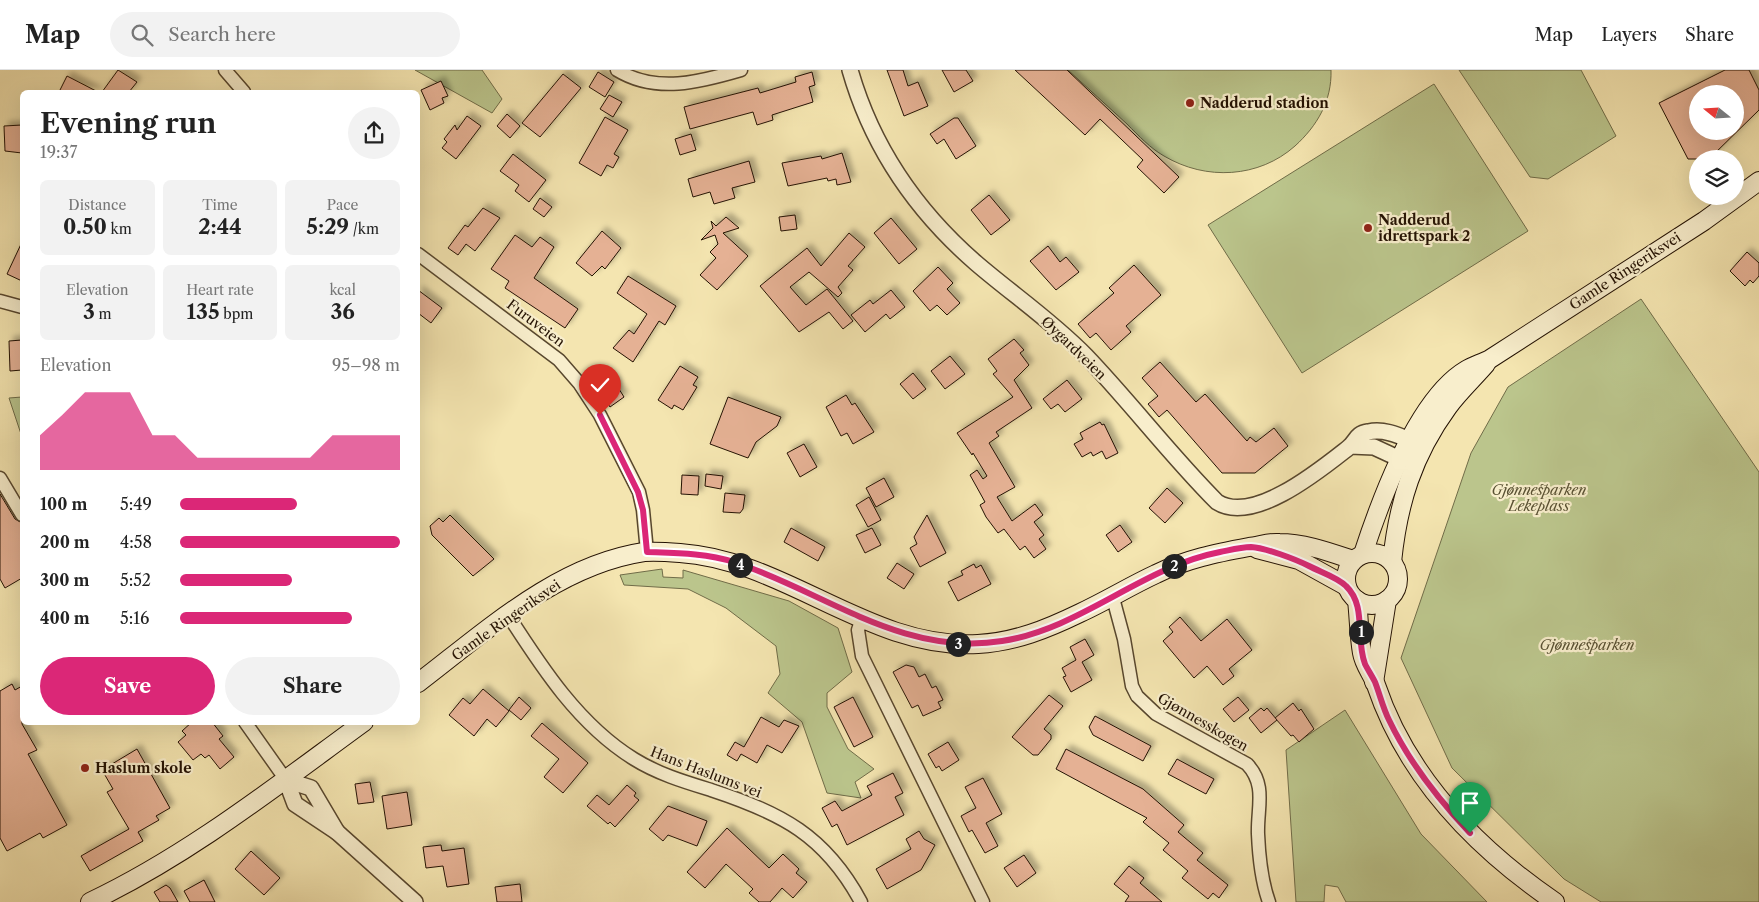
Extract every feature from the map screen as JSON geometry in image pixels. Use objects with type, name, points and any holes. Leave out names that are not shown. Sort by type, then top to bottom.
[{"type":"main road","name":"Gamle Ringeriksvei","points":[[420,681],[508,615],[585,569],[647,552],[695,554],[732,562],[798,588],[892,631],[922,639],[960,644],[1003,641],[1041,632],[1176,566],[1212,553],[1269,543],[1303,545],[1358,557],[1409,440],[1440,394],[1464,371],[1490,359],[1704,221],[1759,181]]},
{"type":"main road","name":"Gamle Ringeriksvei","points":[[1392,562],[1397,518],[1419,456],[1449,406],[1490,359]]},
{"type":"main road","name":"Gamle Ringeriksvei","points":[[1252,547],[1299,560],[1351,593]]},
{"type":"main road","points":[[1374,682],[1387,600],[1397,586],[1398,578],[1392,562],[1378,553],[1358,557],[1345,577],[1351,593],[1362,653],[1381,701],[1399,738],[1442,802],[1485,847],[1521,878],[1555,902]]},
{"type":"main road","points":[[1351,593],[1372,605],[1387,600]]},
{"type":"main road","points":[[90,902],[154,869],[286,780],[360,725]]},
{"type":"street","points":[[225,70],[242,90]]},
{"type":"street","points":[[617,70],[650,83],[671,85],[741,70]]},
{"type":"street","name":"Øygardveien","points":[[850,70],[864,114],[891,167],[929,217],[977,263],[1062,333],[1086,356],[1217,502],[1229,508],[1251,507],[1283,492],[1350,446],[1355,437],[1367,432],[1380,430],[1409,440]]},
{"type":"street","name":"Furuveien","points":[[420,256],[559,360],[579,382],[600,415],[638,492],[643,510],[647,552]]},
{"type":"street","points":[[0,301],[20,306]]},
{"type":"street","points":[[1350,446],[1374,447],[1400,459],[1419,456],[1409,440]]},
{"type":"street","points":[[0,478],[20,512]]},
{"type":"street","name":"Gjønnesskogen","points":[[1113,598],[1124,639],[1132,686],[1137,696],[1156,714],[1247,764],[1257,777],[1261,796],[1258,831],[1260,868],[1269,902]]},
{"type":"street","name":"Hans Haslums vei","points":[[508,615],[551,679],[595,728],[633,758],[653,770],[760,808],[788,821],[812,837],[834,860],[861,902]]},
{"type":"street","points":[[862,618],[858,630],[862,656],[983,902]]},
{"type":"street","points":[[246,725],[286,780],[295,804],[337,832],[416,902]]},
{"type":"street","points":[[286,780],[311,788],[337,832]]},
{"type":"green space","points":[[415,70],[482,70],[502,99],[492,113]]},
{"type":"green space","name":"Nadderud stadion","points":[[1068,70],[1331,70],[1331,81],[1322,112],[1303,138],[1281,157],[1249,170],[1214,172],[1180,164],[1159,153]]},
{"type":"green space","points":[[1459,70],[1581,70],[1616,136],[1548,179],[1530,177]]},
{"type":"green space","name":"Nadderud idrettspark 2","points":[[1434,84],[1528,231],[1302,373],[1208,225]]},
{"type":"green space","name":"Gjønnesparken","points":[[1641,299],[1759,472],[1759,902],[1601,902],[1564,879],[1452,768],[1401,658],[1471,453],[1508,387]]},
{"type":"green space","points":[[20,397],[20,431],[9,398]]},
{"type":"green space","points":[[662,569],[663,577],[683,578],[683,570],[789,601],[838,628],[852,672],[827,693],[827,707],[848,749],[874,769],[855,782],[861,798],[827,793],[802,722],[768,693],[780,674],[776,646],[726,608],[688,589],[624,585],[620,575]]},
{"type":"green space","points":[[1345,710],[1421,834],[1487,902],[1346,902],[1338,887],[1325,885],[1324,902],[1296,902],[1286,750]]},
{"type":"building","points":[[118,70],[137,82],[131,90],[103,90]]},
{"type":"building","points":[[887,70],[903,70],[908,86],[918,82],[928,106],[904,116]]},
{"type":"building","points":[[942,70],[966,70],[973,81],[954,92]]},
{"type":"building","points":[[1015,70],[1067,70],[1179,177],[1164,193],[1137,167],[1143,160],[1100,119],[1085,135]]},
{"type":"building","points":[[1725,70],[1749,70],[1759,90],[1759,110],[1744,125],[1744,85],[1695,85]]},
{"type":"building","points":[[598,72],[614,82],[605,97],[589,87]]},
{"type":"building","points":[[812,72],[815,85],[809,87],[813,102],[772,115],[773,120],[757,125],[753,112],[690,129],[684,107],[758,88],[760,93],[796,82],[795,77]]},
{"type":"building","points":[[563,74],[581,88],[540,137],[522,123]]},
{"type":"building","points":[[67,76],[94,90],[60,90]]},
{"type":"building","points":[[441,81],[448,96],[442,98],[444,103],[430,110],[421,90]]},
{"type":"building","points":[[1689,88],[1689,140],[1728,140],[1718,150],[1689,150],[1688,159],[1659,103]]},
{"type":"building","points":[[609,95],[622,102],[613,117],[600,109]]},
{"type":"building","points":[[507,114],[520,126],[510,138],[497,126]]},
{"type":"building","points":[[467,116],[481,126],[456,159],[442,148],[447,142],[444,139],[455,125],[457,130]]},
{"type":"building","points":[[605,117],[628,130],[614,154],[619,157],[613,168],[607,165],[601,176],[579,163]]},
{"type":"building","points":[[954,118],[958,118],[976,146],[956,159],[944,139],[937,144],[930,134]]},
{"type":"building","points":[[20,125],[20,153],[5,151],[4,126]]},
{"type":"building","points":[[691,134],[696,150],[680,155],[675,139]]},
{"type":"building","points":[[842,153],[851,182],[837,185],[836,179],[828,181],[827,178],[788,186],[782,163],[821,156],[822,159]]},
{"type":"building","points":[[513,154],[546,180],[529,202],[515,191],[519,185],[500,171]]},
{"type":"building","points":[[749,161],[755,182],[732,188],[735,198],[714,204],[710,192],[693,197],[688,179]]},
{"type":"building","points":[[989,195],[1010,220],[991,235],[971,210]]},
{"type":"building","points":[[540,198],[552,207],[544,217],[533,209]]},
{"type":"building","points":[[483,208],[500,218],[475,251],[466,244],[458,255],[448,248],[465,225],[468,227]]},
{"type":"building","points":[[795,215],[797,229],[781,231],[779,217]]},
{"type":"building","points":[[726,217],[739,228],[723,233],[748,256],[717,290],[700,275],[716,258],[710,252],[718,244],[715,235],[701,240],[713,228],[711,221],[716,226]]},
{"type":"building","points":[[891,218],[917,249],[899,264],[874,233]]},
{"type":"building","points":[[602,231],[621,248],[605,269],[602,266],[592,276],[576,263]]},
{"type":"building","points":[[849,233],[865,247],[848,266],[853,270],[838,287],[842,293],[838,297],[809,272],[790,287],[806,305],[827,289],[853,321],[843,329],[829,312],[799,332],[760,286],[807,248],[821,266]]},
{"type":"building","points":[[515,235],[532,247],[540,237],[554,247],[534,278],[578,309],[565,328],[505,288],[509,281],[491,269]]},
{"type":"building","points":[[20,246],[20,280],[7,274]]},
{"type":"building","points":[[1048,246],[1060,262],[1066,257],[1079,272],[1056,290],[1030,261]]},
{"type":"building","points":[[1747,252],[1759,263],[1759,276],[1753,283],[1750,280],[1745,286],[1730,271]]},
{"type":"building","points":[[1134,265],[1161,295],[1126,326],[1131,332],[1111,350],[1096,333],[1090,338],[1078,324],[1114,293],[1109,288]]},
{"type":"building","points":[[938,267],[953,283],[947,289],[960,303],[947,315],[937,305],[930,311],[913,291]]},
{"type":"building","points":[[628,276],[676,306],[665,325],[659,321],[633,362],[613,348],[629,330],[634,334],[647,314],[617,293]]},
{"type":"building","points":[[891,290],[905,307],[890,319],[886,314],[865,332],[851,315],[870,300],[873,304]]},
{"type":"building","points":[[420,292],[442,308],[431,323],[420,315]]},
{"type":"building","points":[[1014,339],[1024,350],[1020,353],[1029,365],[1014,380],[1032,408],[996,432],[999,436],[989,443],[1015,487],[997,497],[1012,521],[1035,504],[1043,515],[1034,522],[1044,535],[1039,539],[1046,549],[1034,558],[1025,546],[1020,550],[1004,529],[998,533],[986,517],[980,505],[985,502],[970,475],[977,470],[983,479],[987,476],[973,453],[972,455],[957,433],[1013,397],[993,374],[997,371],[988,359]]},
{"type":"building","points":[[20,340],[20,370],[10,371],[9,341]]},
{"type":"building","points":[[950,356],[965,374],[945,389],[931,371]]},
{"type":"building","points":[[1160,362],[1196,402],[1205,394],[1247,441],[1250,437],[1256,442],[1274,428],[1288,446],[1255,473],[1222,473],[1167,410],[1159,417],[1148,404],[1158,396],[1142,378]]},
{"type":"building","points":[[680,366],[698,377],[693,385],[697,387],[683,410],[674,405],[672,409],[658,400]]},
{"type":"building","points":[[913,373],[926,389],[913,399],[900,384]]},
{"type":"building","points":[[1067,380],[1082,399],[1065,412],[1058,404],[1051,409],[1043,399]]},
{"type":"building","points":[[614,381],[624,397],[610,407],[600,391]]},
{"type":"building","points":[[846,395],[852,405],[855,403],[874,432],[853,444],[847,433],[841,436],[826,407]]},
{"type":"building","points":[[728,397],[781,417],[777,426],[756,442],[748,458],[710,444]]},
{"type":"building","points":[[1100,422],[1102,425],[1104,424],[1118,453],[1106,459],[1102,451],[1093,456],[1091,452],[1082,457],[1074,444],[1083,439],[1080,433]]},
{"type":"building","points":[[804,444],[817,467],[800,477],[787,453]]},
{"type":"building","points":[[706,474],[723,476],[721,489],[705,486]]},
{"type":"building","points":[[682,475],[699,476],[698,495],[681,494]]},
{"type":"building","points":[[884,478],[894,497],[876,507],[866,488]]},
{"type":"building","points":[[1167,488],[1183,503],[1165,523],[1149,508]]},
{"type":"building","points":[[725,493],[745,495],[743,509],[740,513],[723,512]]},
{"type":"building","points":[[0,494],[15,519],[20,522],[20,579],[5,588],[0,579]]},
{"type":"building","points":[[869,497],[881,520],[868,527],[856,505]]},
{"type":"building","points":[[450,515],[494,559],[473,576],[432,535],[430,526],[439,518],[443,522]]},
{"type":"building","points":[[927,515],[946,553],[920,567],[910,548],[917,544],[914,537]]},
{"type":"building","points":[[1120,525],[1132,542],[1118,552],[1106,535]]},
{"type":"building","points":[[791,528],[825,547],[818,561],[784,542]]},
{"type":"building","points":[[872,528],[881,545],[865,553],[856,535]]},
{"type":"building","points":[[897,563],[914,574],[904,589],[887,578]]},
{"type":"building","points":[[974,564],[976,568],[981,565],[991,584],[958,601],[948,582],[963,575],[961,571]]},
{"type":"building","points":[[1180,617],[1201,641],[1227,619],[1252,650],[1229,669],[1234,676],[1223,685],[1207,666],[1194,678],[1163,641],[1173,632],[1169,627]]},
{"type":"building","points":[[1085,639],[1094,655],[1082,662],[1092,680],[1071,692],[1063,677],[1066,676],[1062,668],[1076,660],[1070,647]]},
{"type":"building","points":[[906,665],[914,667],[919,677],[925,674],[932,688],[936,686],[943,700],[938,702],[941,708],[923,716],[918,705],[912,708],[893,672]]},
{"type":"building","points":[[12,684],[15,690],[20,687],[20,725],[23,725],[37,750],[28,754],[67,825],[43,838],[40,833],[7,851],[0,838],[0,691]]},
{"type":"building","points":[[483,689],[509,711],[496,727],[487,719],[474,736],[449,715],[463,698],[470,704]]},
{"type":"building","points":[[1049,695],[1063,706],[1044,729],[1051,735],[1051,739],[1038,755],[1033,755],[1012,737]]},
{"type":"building","points":[[519,697],[531,708],[521,720],[509,710]]},
{"type":"building","points":[[853,697],[873,737],[854,747],[834,707]]},
{"type":"building","points":[[1238,697],[1249,710],[1234,722],[1223,709]]},
{"type":"building","points":[[1293,703],[1299,711],[1301,709],[1314,729],[1299,742],[1275,718]]},
{"type":"building","points":[[1261,708],[1264,711],[1267,708],[1277,720],[1261,733],[1249,718]]},
{"type":"building","points":[[1095,716],[1151,746],[1143,761],[1093,735],[1089,727]]},
{"type":"building","points":[[761,717],[779,727],[784,720],[799,726],[782,753],[767,745],[757,763],[741,754],[737,761],[727,755],[735,742],[744,747]]},
{"type":"building","points":[[542,723],[588,763],[563,793],[544,777],[559,759],[531,736]]},
{"type":"building","points":[[189,725],[214,725],[223,736],[219,739],[234,757],[220,769],[209,755],[205,758],[201,754],[193,760],[178,742],[186,735],[182,731]]},
{"type":"building","points":[[948,742],[959,760],[942,771],[939,766],[936,768],[928,754]]},
{"type":"building","points":[[137,749],[170,808],[156,816],[159,820],[138,832],[143,841],[90,871],[81,856],[129,829],[107,792],[113,789],[102,770]]},
{"type":"building","points":[[1066,749],[1143,789],[1184,825],[1178,832],[1203,853],[1197,860],[1228,885],[1219,898],[1213,893],[1208,899],[1182,878],[1188,871],[1163,850],[1169,843],[1143,822],[1147,818],[1056,769]]},
{"type":"building","points":[[1177,759],[1214,779],[1206,794],[1168,774]]},
{"type":"building","points":[[893,773],[903,793],[895,797],[904,815],[847,845],[837,824],[832,827],[822,808],[835,801],[842,811],[872,795],[867,786]]},
{"type":"building","points":[[983,778],[1002,814],[986,823],[998,846],[985,853],[972,830],[969,832],[961,816],[976,808],[965,787]]},
{"type":"building","points":[[370,782],[374,802],[358,804],[355,784]]},
{"type":"building","points":[[627,785],[636,793],[634,796],[639,800],[615,827],[610,822],[608,824],[587,806],[597,795],[609,805]]},
{"type":"building","points":[[407,792],[412,825],[387,829],[382,796]]},
{"type":"building","points":[[668,806],[707,821],[697,846],[668,835],[663,841],[649,829]]},
{"type":"building","points":[[727,828],[769,868],[783,854],[799,869],[796,873],[807,882],[793,898],[782,888],[770,902],[759,902],[749,893],[753,889],[726,864],[705,888],[687,872]]},
{"type":"building","points":[[919,831],[924,839],[935,845],[921,870],[887,889],[876,869],[911,849],[906,839]]},
{"type":"building","points":[[441,845],[442,851],[464,848],[469,884],[447,887],[443,866],[426,868],[423,847]]},
{"type":"building","points":[[251,851],[280,878],[264,895],[235,869]]},
{"type":"building","points":[[1024,855],[1036,873],[1017,887],[1004,868]]},
{"type":"building","points":[[1129,866],[1144,878],[1140,883],[1162,902],[1125,902],[1129,896],[1114,884]]},
{"type":"building","points":[[204,880],[215,902],[190,902],[184,891]]},
{"type":"building","points":[[520,884],[522,902],[497,902],[495,887]]},
{"type":"building","points":[[166,885],[170,888],[178,902],[160,902],[154,892]]},
{"type":"place","name":"Nadderud stadion","points":[[1190,103]]},
{"type":"place","name":"Nadderud idrettspark 2","points":[[1368,228]]},
{"type":"place","name":"Haslum skole","points":[[85,768]]},
{"type":"route","points":[[600,415],[638,492],[643,510],[647,552],[695,554],[732,562],[754,569],[892,631],[922,639],[960,644],[980,644],[1041,632],[1113,598],[1158,573],[1212,553],[1252,547],[1299,560],[1346,586],[1356,600],[1365,664],[1390,722],[1425,779],[1442,802],[1470,833]]},
{"type":"park label","name":"Gjønnesparken Lekeplass","points":[[1539,498]]}]
